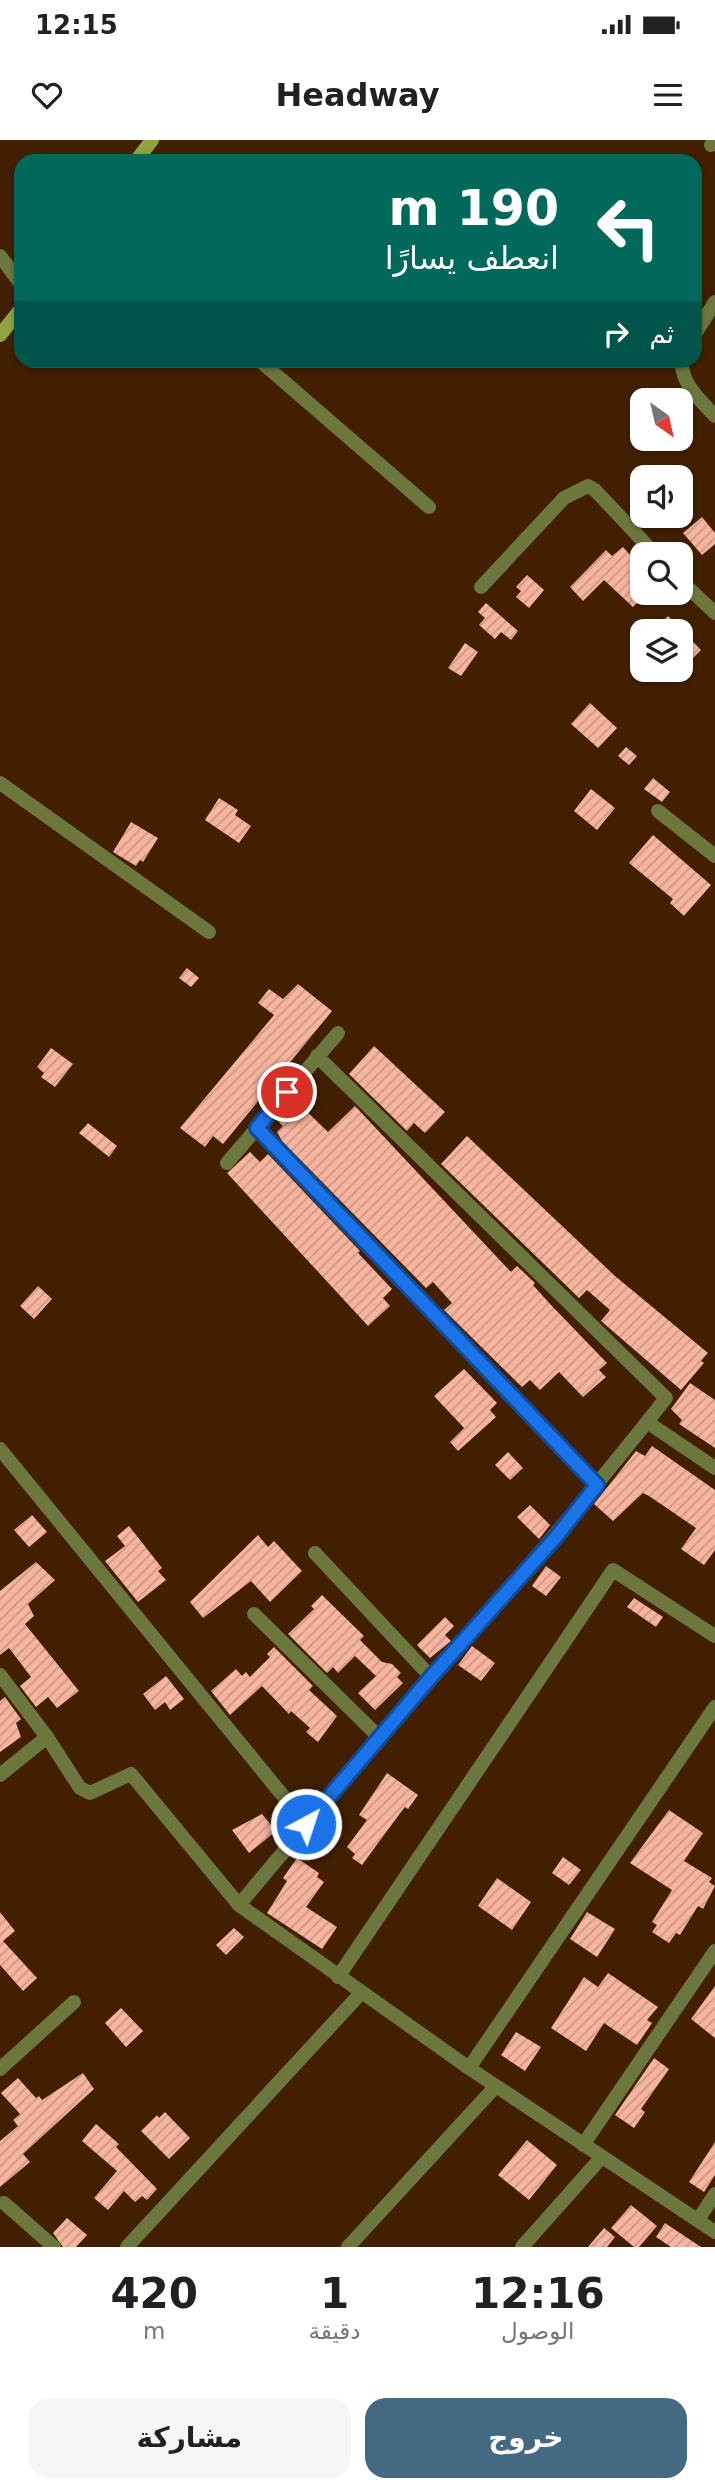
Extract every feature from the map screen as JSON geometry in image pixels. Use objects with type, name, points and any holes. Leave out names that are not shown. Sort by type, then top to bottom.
[{"type":"main road","points":[[141,154],[152,140]]},
{"type":"main road","points":[[0,335],[14,318]]},
{"type":"street","points":[[0,256],[14,275]]},
{"type":"street","points":[[702,323],[715,302]]},
{"type":"street","points":[[268,368],[429,508]]},
{"type":"street","points":[[681,368],[688,384],[715,416]]},
{"type":"street","points":[[481,587],[564,498],[588,486],[644,542]]},
{"type":"street","points":[[693,592],[715,613]]},
{"type":"street","points":[[0,783],[209,932]]},
{"type":"street","points":[[658,811],[715,856]]},
{"type":"street","points":[[227,1163],[338,1033]]},
{"type":"street","points":[[239,1905],[379,1737],[556,1537],[666,1398],[317,1056]]},
{"type":"street","points":[[257,1128],[597,1485]]},
{"type":"street","points":[[648,1422],[715,1468]]},
{"type":"street","points":[[0,1449],[306,1824]]},
{"type":"street","points":[[315,1553],[431,1677]]},
{"type":"street","points":[[338,1977],[613,1570],[715,1636]]},
{"type":"street","points":[[254,1614],[379,1737]]},
{"type":"street","points":[[0,1675],[85,1793],[90,1793],[125,1774],[137,1779],[239,1905],[469,2068],[715,2232]]},
{"type":"street","points":[[469,2068],[715,1707]]},
{"type":"street","points":[[0,1775],[47,1737]]},
{"type":"street","points":[[583,2145],[715,1951]]},
{"type":"street","points":[[127,2247],[361,1993]]},
{"type":"street","points":[[0,2069],[74,2002]]},
{"type":"street","points":[[348,2247],[496,2086]]},
{"type":"street","points":[[522,2247],[601,2158]]},
{"type":"street","points":[[698,2220],[715,2194]]},
{"type":"street","points":[[4,2203],[54,2247]]},
{"type":"building","points":[[702,517],[715,533],[715,544],[702,555],[683,533],[693,528],[693,525]]},
{"type":"building","points":[[623,547],[630,555],[630,604],[604,580],[583,601],[570,587],[606,550],[612,556]]},
{"type":"building","points":[[527,575],[544,590],[529,608],[516,597],[521,591],[516,587]]},
{"type":"building","points":[[486,603],[518,631],[511,640],[501,632],[495,639],[479,625],[485,618],[478,612]]},
{"type":"building","points":[[693,642],[701,650],[693,658]]},
{"type":"building","points":[[465,643],[478,652],[461,676],[448,668]]},
{"type":"building","points":[[590,703],[617,728],[598,748],[571,724]]},
{"type":"building","points":[[626,747],[637,756],[629,765],[618,756]]},
{"type":"building","points":[[653,778],[670,792],[662,802],[644,789]]},
{"type":"building","points":[[591,789],[615,808],[597,830],[574,811]]},
{"type":"building","points":[[219,798],[238,810],[235,815],[251,826],[239,843],[205,820]]},
{"type":"building","points":[[131,822],[158,838],[143,862],[140,860],[136,866],[113,852]]},
{"type":"building","points":[[653,835],[711,885],[684,916],[670,903],[673,899],[629,863]]},
{"type":"building","points":[[187,968],[199,978],[191,987],[179,978]]},
{"type":"building","points":[[298,984],[332,1011],[223,1144],[213,1136],[205,1147],[180,1128],[274,1015],[258,1003],[269,989],[283,999]]},
{"type":"building","points":[[374,1046],[445,1112],[425,1133],[414,1123],[407,1131],[349,1074]]},
{"type":"building","points":[[51,1048],[73,1064],[55,1087],[41,1077],[44,1073],[37,1067]]},
{"type":"building","points":[[294,1099],[328,1132],[355,1106],[511,1272],[517,1266],[535,1283],[533,1285],[551,1305],[607,1363],[599,1370],[606,1377],[583,1397],[559,1372],[540,1390],[530,1380],[522,1387],[444,1310],[452,1303],[433,1282],[426,1288],[282,1141],[277,1132],[283,1126],[277,1120]]},
{"type":"building","points":[[88,1123],[117,1146],[109,1157],[79,1133]]},
{"type":"building","points":[[467,1136],[615,1276],[708,1353],[701,1361],[704,1363],[681,1390],[601,1321],[610,1310],[587,1290],[579,1298],[441,1164]]},
{"type":"building","points":[[250,1152],[260,1162],[268,1154],[360,1251],[358,1253],[392,1289],[383,1298],[390,1306],[368,1326],[227,1173]]},
{"type":"building","points":[[38,1286],[52,1299],[34,1319],[20,1306]]},
{"type":"building","points":[[464,1369],[497,1403],[490,1410],[496,1417],[458,1451],[450,1442],[464,1428],[434,1396]]},
{"type":"building","points":[[690,1383],[715,1400],[715,1448],[679,1424],[682,1420],[671,1409]]},
{"type":"building","points":[[652,1446],[715,1490],[715,1550],[704,1565],[681,1549],[696,1528],[649,1496],[643,1493],[613,1521],[594,1504],[636,1451],[645,1456]]},
{"type":"building","points":[[508,1452],[523,1468],[510,1480],[495,1465]]},
{"type":"building","points":[[530,1505],[550,1525],[539,1539],[517,1517]]},
{"type":"building","points":[[32,1515],[47,1532],[29,1547],[14,1530]]},
{"type":"building","points":[[129,1526],[162,1568],[158,1571],[166,1580],[138,1602],[105,1561],[125,1546],[117,1536]]},
{"type":"building","points":[[258,1535],[268,1547],[274,1541],[302,1571],[270,1602],[251,1581],[203,1618],[190,1602]]},
{"type":"building","points":[[36,1562],[55,1580],[28,1604],[34,1616],[25,1624],[79,1691],[57,1708],[48,1697],[36,1707],[20,1686],[31,1677],[9,1648],[0,1655],[0,1591]]},
{"type":"building","points":[[546,1566],[561,1577],[546,1596],[532,1586]]},
{"type":"building","points":[[322,1595],[364,1636],[360,1640],[382,1662],[392,1664],[401,1673],[397,1677],[403,1683],[375,1710],[358,1693],[376,1676],[355,1656],[338,1673],[333,1667],[327,1673],[288,1634],[314,1609],[311,1606]]},
{"type":"building","points":[[634,1598],[663,1617],[656,1627],[627,1607]]},
{"type":"building","points":[[445,1617],[454,1626],[445,1635],[451,1641],[430,1658],[417,1645]]},
{"type":"building","points":[[472,1646],[495,1663],[481,1681],[458,1665]]},
{"type":"building","points":[[274,1647],[313,1686],[309,1690],[337,1716],[318,1742],[306,1732],[310,1728],[291,1711],[289,1714],[262,1686],[230,1715],[211,1691],[236,1669],[242,1676],[246,1672],[250,1677],[270,1657],[267,1654]]},
{"type":"building","points":[[166,1676],[184,1699],[170,1710],[165,1702],[155,1710],[143,1694]]},
{"type":"building","points":[[5,1697],[21,1719],[16,1723],[21,1737],[0,1752],[0,1701]]},
{"type":"building","points":[[387,1773],[418,1795],[408,1809],[405,1807],[362,1865],[352,1858],[355,1854],[347,1847],[367,1820],[359,1815]]},
{"type":"building","points":[[669,1810],[703,1833],[684,1861],[712,1878],[709,1882],[715,1886],[703,1909],[698,1906],[680,1935],[676,1933],[669,1943],[652,1932],[657,1925],[652,1922],[672,1890],[630,1863]]},
{"type":"building","points":[[262,1814],[276,1831],[249,1853],[232,1830]]},
{"type":"building","points":[[563,1857],[581,1870],[569,1885],[552,1873]]},
{"type":"building","points":[[297,1858],[319,1873],[317,1877],[324,1882],[306,1907],[337,1927],[322,1949],[267,1913],[287,1881],[283,1878]]},
{"type":"building","points":[[497,1878],[531,1902],[512,1930],[478,1906]]},
{"type":"building","points":[[0,1912],[15,1931],[3,1941],[37,1978],[23,1991],[0,1965]]},
{"type":"building","points":[[587,1912],[615,1929],[597,1957],[570,1939]]},
{"type":"building","points":[[234,1928],[244,1937],[226,1955],[216,1945]]},
{"type":"building","points":[[608,1973],[658,2007],[647,2020],[652,2023],[637,2045],[604,2023],[586,2051],[551,2028],[584,1977],[598,1987]]},
{"type":"building","points":[[715,1986],[715,2038],[691,2019]]},
{"type":"building","points":[[121,2008],[143,2031],[126,2047],[105,2023]]},
{"type":"building","points":[[516,2032],[541,2047],[525,2071],[501,2055]]},
{"type":"building","points":[[654,2058],[669,2069],[641,2109],[645,2112],[634,2128],[615,2115]]},
{"type":"building","points":[[83,2073],[94,2089],[23,2154],[30,2162],[0,2187],[0,2141],[18,2126],[13,2120],[20,2114],[1,2093],[18,2078],[36,2098],[39,2096],[42,2100]]},
{"type":"building","points":[[165,2112],[190,2138],[169,2159],[141,2131],[157,2115],[159,2118]]},
{"type":"building","points":[[96,2124],[119,2144],[116,2147],[157,2189],[147,2200],[142,2196],[135,2202],[124,2191],[108,2210],[94,2198],[117,2171],[82,2141]]},
{"type":"building","points":[[527,2140],[557,2165],[529,2200],[498,2175]]},
{"type":"building","points":[[715,2142],[715,2175],[704,2192],[689,2182]]},
{"type":"building","points":[[631,2205],[657,2226],[639,2247],[634,2247],[611,2228]]},
{"type":"building","points":[[67,2218],[87,2235],[76,2247],[63,2247],[53,2233]]},
{"type":"building","points":[[665,2223],[701,2247],[671,2247],[656,2237]]},
{"type":"building","points":[[604,2228],[615,2237],[607,2247],[588,2247]]},
{"type":"route","points":[[287,1092],[257,1128],[597,1485],[556,1537],[431,1677],[306,1824]]}]
